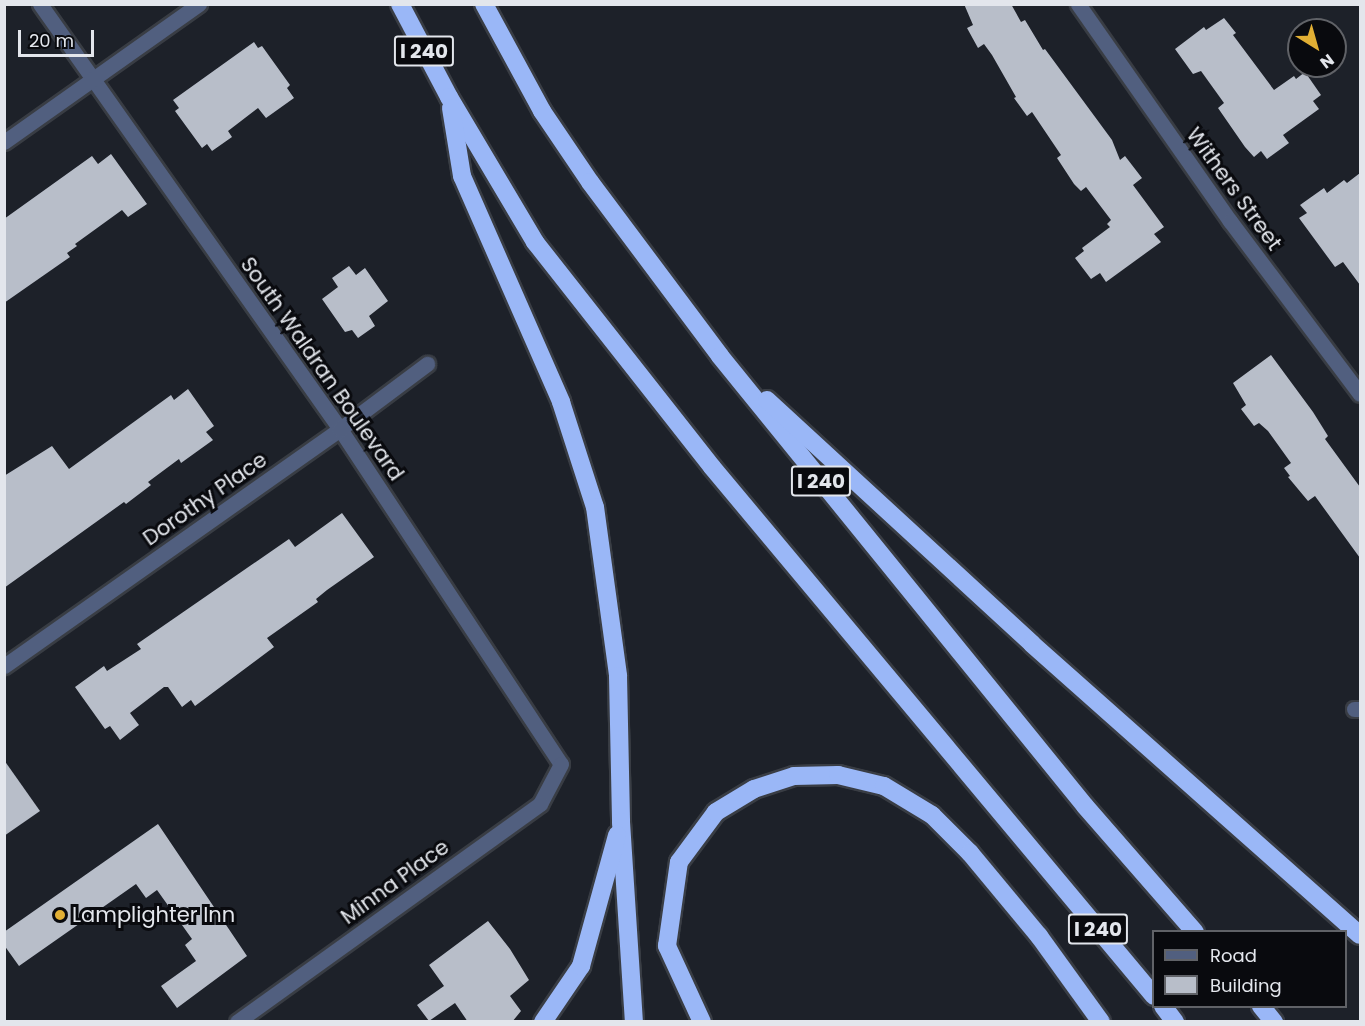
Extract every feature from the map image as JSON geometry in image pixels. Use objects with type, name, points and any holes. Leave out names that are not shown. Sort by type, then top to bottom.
[{"type":"highway","name":"I 240","points":[[400,4],[449,97],[535,242],[712,467],[1152,994]]},
{"type":"highway","name":"I 240","points":[[484,4],[548,120],[590,182],[720,356],[1084,806],[1193,930]]},
{"type":"highway","points":[[449,97],[462,176],[561,402],[595,507],[618,676],[621,822],[634,1022]]},
{"type":"highway","points":[[720,356],[1032,644],[1360,935]]},
{"type":"highway","points":[[702,1022],[667,946],[679,862],[716,812],[754,789],[794,776],[838,775],[884,786],[932,814],[970,853],[1039,936],[1101,1022]]},
{"type":"highway","points":[[543,1022],[581,966],[621,822]]},
{"type":"highway","points":[[1164,1008],[1175,1022]]},
{"type":"street","name":"South Waldran Boulevard","points":[[40,4],[340,429],[561,764]]},
{"type":"street","points":[[4,142],[199,4]]},
{"type":"street","name":"Withers Street","points":[[1078,4],[1230,221],[1360,394]]},
{"type":"street","name":"Dorothy Place","points":[[4,666],[340,429],[427,364]]},
{"type":"street","name":"Minna Place","points":[[237,1022],[540,804],[561,764]]},
{"type":"building","points":[[964,4],[1011,4],[1021,22],[1025,20],[1043,50],[1045,49],[1112,140],[1120,160],[1125,156],[1142,178],[1133,185],[1164,227],[1154,234],[1161,242],[1106,282],[1100,273],[1091,279],[1075,258],[1084,251],[1082,248],[1110,227],[1107,224],[1111,220],[1086,187],[1081,191],[1074,184],[1057,158],[1061,155],[1032,112],[1027,116],[1014,98],[1016,97],[992,55],[984,44],[978,48],[967,28],[973,25]]},
{"type":"building","points":[[1224,18],[1236,33],[1233,35],[1274,90],[1291,78],[1309,78],[1321,95],[1313,101],[1319,109],[1283,135],[1289,143],[1267,159],[1261,151],[1254,157],[1245,147],[1218,108],[1224,103],[1201,71],[1193,74],[1175,49],[1204,27],[1206,30]]},
{"type":"building","points":[[254,42],[258,48],[262,46],[290,85],[287,88],[294,98],[266,118],[258,108],[228,131],[232,137],[212,151],[207,144],[202,148],[175,111],[179,108],[173,100]]},
{"type":"building","points":[[111,154],[147,204],[128,217],[122,210],[75,244],[77,246],[67,253],[70,257],[4,303],[4,219],[92,156],[98,164]]},
{"type":"building","points":[[1360,173],[1360,285],[1343,262],[1335,267],[1299,218],[1307,213],[1300,205],[1324,188],[1327,193],[1344,180],[1347,183]]},
{"type":"building","points":[[349,266],[356,275],[365,268],[388,301],[369,316],[375,326],[358,338],[352,330],[345,332],[322,299],[338,287],[332,278]]},
{"type":"building","points":[[1271,355],[1313,412],[1328,436],[1325,439],[1360,487],[1360,558],[1315,496],[1308,501],[1288,477],[1290,476],[1284,468],[1291,463],[1268,431],[1259,423],[1254,426],[1241,409],[1246,405],[1233,383]]},
{"type":"building","points":[[188,389],[214,426],[206,432],[213,440],[181,463],[179,459],[148,482],[151,485],[126,504],[124,502],[4,588],[4,476],[52,446],[69,469],[171,395],[174,400]]},
{"type":"building","points":[[342,513],[374,557],[327,590],[316,599],[318,602],[267,638],[274,647],[195,706],[191,700],[182,707],[168,687],[164,687],[130,713],[139,725],[120,740],[110,726],[105,729],[75,687],[104,666],[107,671],[141,649],[137,644],[289,539],[295,547]]},
{"type":"building","points":[[4,760],[40,811],[4,836]]},
{"type":"building","name":"Lamplighter Inn","points":[[158,824],[247,956],[177,1008],[161,986],[196,961],[185,945],[192,939],[157,890],[146,898],[136,884],[19,966],[4,945],[4,932]]},
{"type":"building","points":[[488,921],[510,949],[529,980],[510,996],[521,1011],[512,1022],[468,1022],[455,1003],[429,1021],[417,1005],[444,986],[429,965]]},
{"type":"place","name":"Lamplighter Inn","points":[[60,915]]}]
